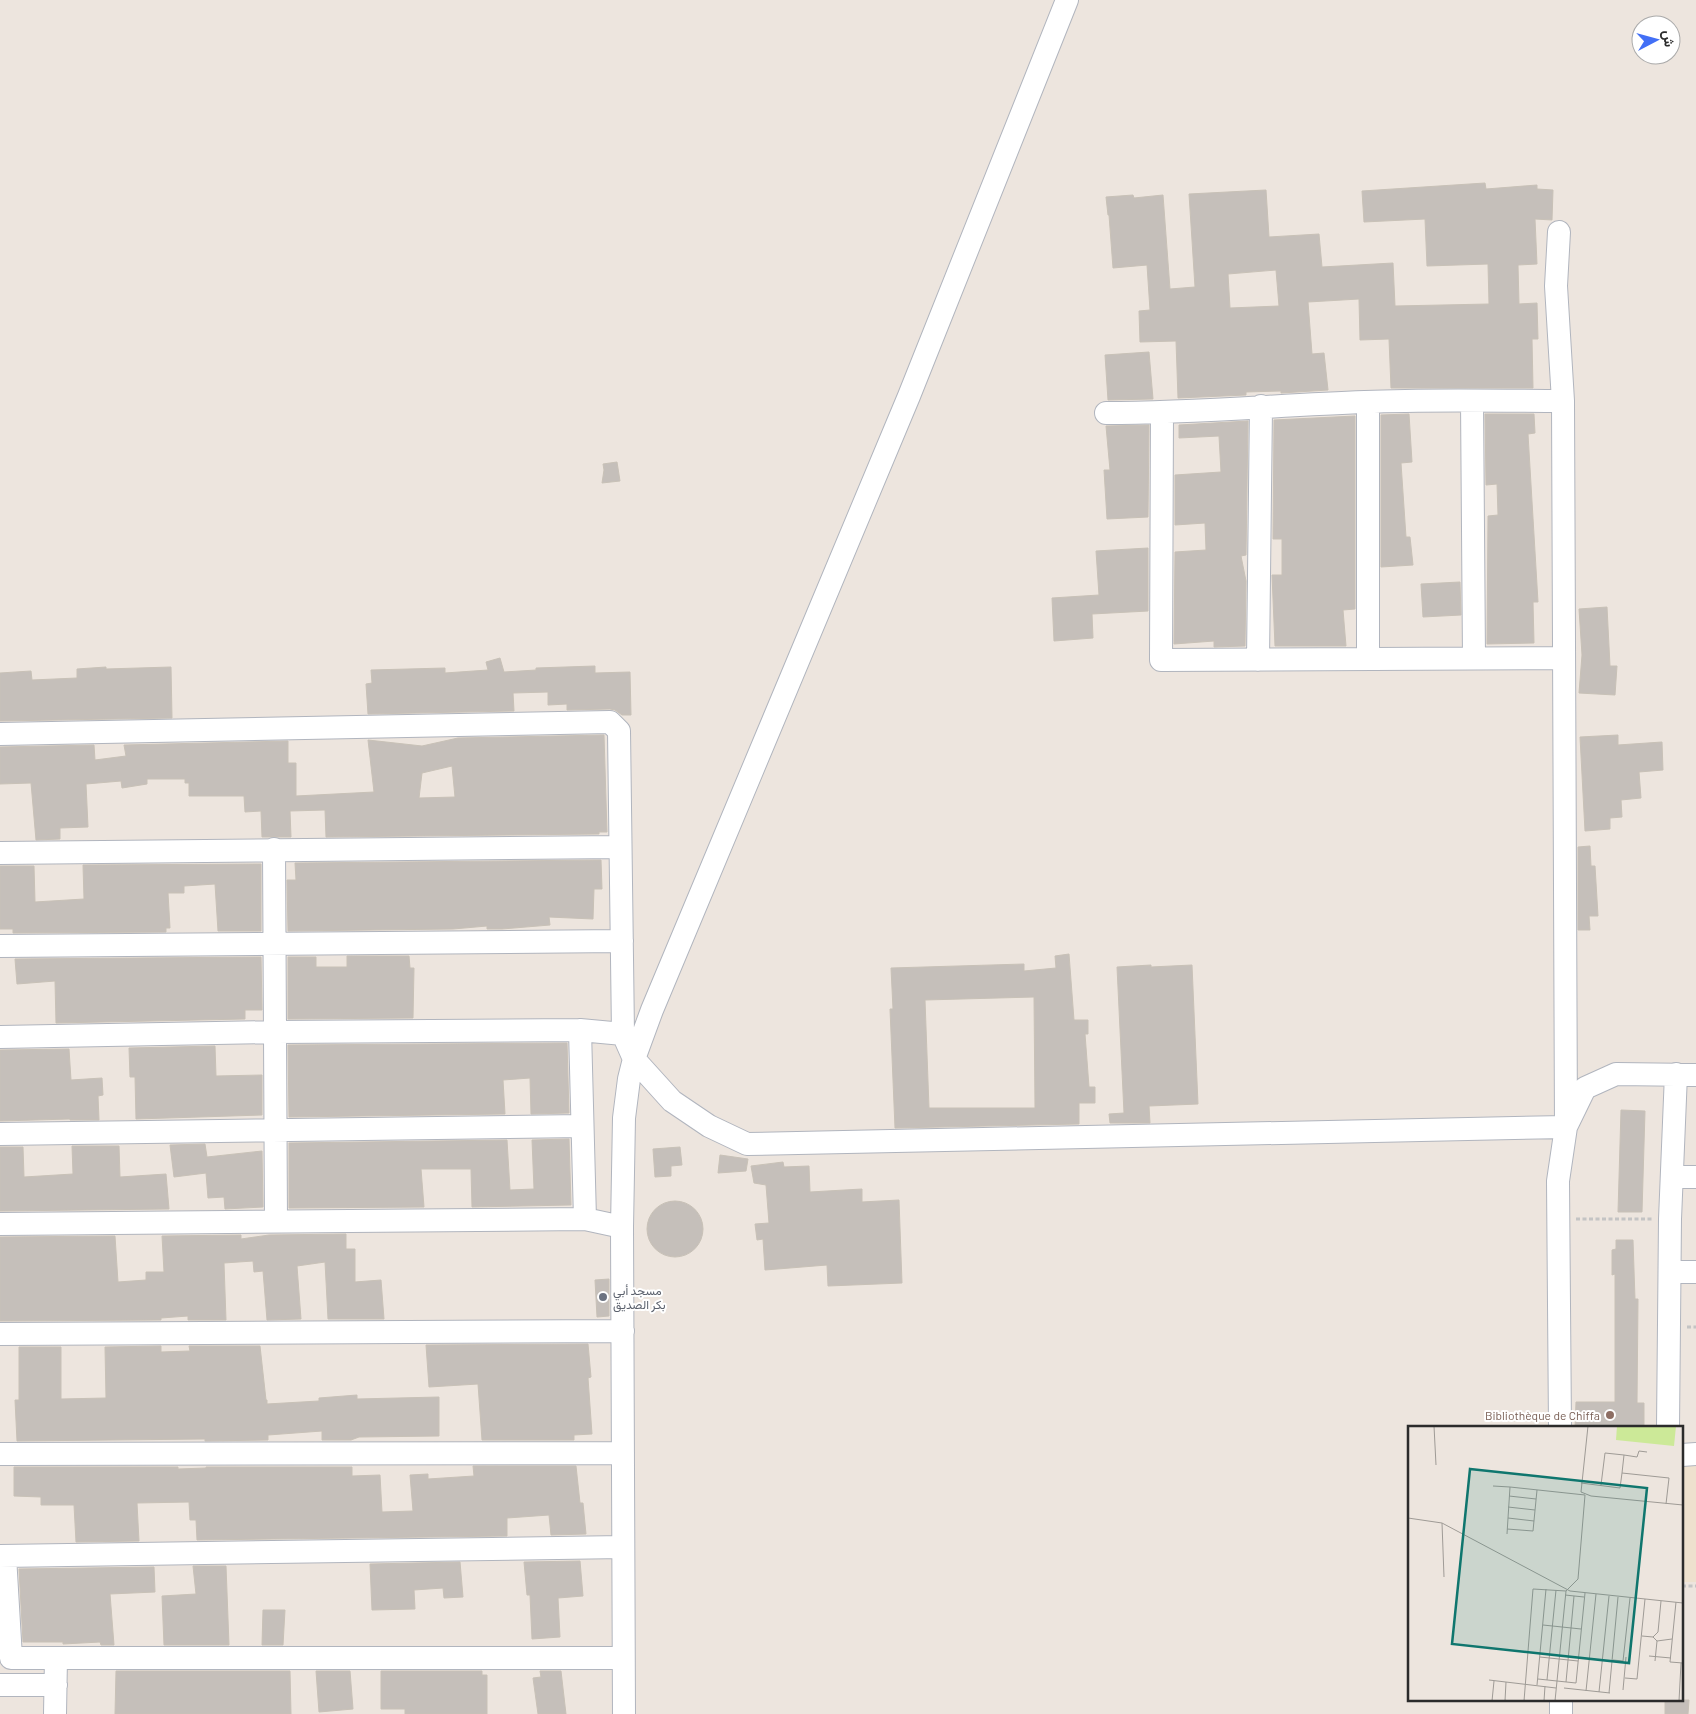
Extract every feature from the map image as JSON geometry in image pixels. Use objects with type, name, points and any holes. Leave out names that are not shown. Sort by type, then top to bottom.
[{"type":"street","points":[[624,1714],[622,1227],[624,1118],[629,1079],[634,1059],[656,1001],[909,396],[1067,0]]},
{"type":"street","points":[[1559,232],[1556,286],[1563,400],[1566,1127],[1558,1181],[1560,1426]]},
{"type":"street","points":[[1106,413],[1162,413],[1260,406],[1368,402],[1563,400]]},
{"type":"street","points":[[1472,401],[1474,658]]},
{"type":"street","points":[[1368,402],[1368,659]]},
{"type":"street","points":[[1258,660],[1260,406]]},
{"type":"street","points":[[1162,413],[1161,660],[1563,658]]},
{"type":"street","points":[[0,734],[610,722],[619,731],[624,1034],[634,1059],[672,1102],[709,1126],[748,1144],[1566,1127]]},
{"type":"street","points":[[0,853],[620,847]]},
{"type":"street","points":[[274,849],[276,1221]]},
{"type":"street","points":[[0,946],[622,941]]},
{"type":"street","points":[[0,1037],[275,1032],[580,1030],[624,1034]]},
{"type":"street","points":[[580,1030],[585,1219]]},
{"type":"street","points":[[1566,1127],[1585,1088],[1616,1074],[1686,1074],[1672,1177],[1668,1426]]},
{"type":"street","points":[[0,1134],[582,1126]]},
{"type":"street","points":[[1672,1177],[1696,1178]]},
{"type":"street","points":[[0,1224],[585,1219],[622,1227]]},
{"type":"street","points":[[1671,1272],[1696,1272]]},
{"type":"street","points":[[0,1334],[623,1330]]},
{"type":"street","points":[[0,1454],[623,1453]]},
{"type":"street","points":[[623,1547],[3,1556],[11,1658],[623,1658]]},
{"type":"street","points":[[55,1714],[56,1658]]},
{"type":"street","points":[[0,1686],[56,1684]]},
{"type":"path","points":[[1559,1219],[1670,1219]]},
{"type":"shaded area","points":[[1684,1465],[1696,1465],[1696,1582],[1684,1582]]},
{"type":"building","points":[[1485,183],[1486,189],[1537,185],[1537,189],[1553,190],[1552,220],[1535,219],[1537,264],[1518,265],[1519,304],[1537,303],[1538,339],[1532,339],[1533,388],[1391,388],[1389,339],[1360,340],[1359,299],[1308,302],[1312,354],[1324,353],[1328,390],[1281,393],[1281,391],[1246,392],[1246,395],[1178,398],[1176,341],[1140,342],[1139,311],[1150,310],[1147,265],[1113,268],[1106,197],[1133,195],[1134,198],[1163,195],[1170,289],[1195,287],[1189,194],[1266,190],[1269,237],[1319,234],[1322,267],[1393,263],[1395,306],[1489,304],[1488,264],[1427,266],[1425,219],[1364,222],[1362,191]],"holes":[[[1276,270],[1279,306],[1230,308],[1228,274]]]},
{"type":"building","points":[[1149,352],[1153,399],[1108,400],[1105,355]]},
{"type":"building","points":[[1409,414],[1412,462],[1401,463],[1406,537],[1410,537],[1413,565],[1381,567],[1381,415]]},
{"type":"building","points":[[1485,414],[1534,414],[1535,433],[1528,434],[1538,602],[1533,602],[1534,643],[1487,644],[1488,516],[1498,515],[1497,484],[1486,485]]},
{"type":"building","points":[[1355,416],[1355,609],[1343,610],[1346,646],[1275,646],[1272,575],[1282,575],[1282,539],[1273,539],[1274,420]]},
{"type":"building","points":[[1248,421],[1246,555],[1241,556],[1246,581],[1245,646],[1214,647],[1214,641],[1174,644],[1175,552],[1206,550],[1205,523],[1175,525],[1175,475],[1221,472],[1219,436],[1179,438],[1179,425]]},
{"type":"building","points":[[1149,425],[1148,517],[1107,519],[1104,470],[1110,470],[1106,426]]},
{"type":"building","points":[[617,462],[620,481],[602,483],[603,464]]},
{"type":"building","points":[[1148,548],[1148,611],[1092,614],[1093,638],[1054,641],[1052,598],[1099,595],[1096,551]]},
{"type":"building","points":[[1460,582],[1461,615],[1423,617],[1421,584]]},
{"type":"building","points":[[1607,607],[1610,666],[1617,666],[1615,695],[1579,693],[1582,655],[1579,609]]},
{"type":"building","points":[[500,658],[504,672],[536,670],[536,668],[595,666],[595,673],[630,672],[631,715],[622,715],[610,709],[567,710],[567,704],[548,705],[548,692],[513,693],[514,711],[368,714],[366,684],[372,683],[371,670],[445,668],[445,673],[488,670],[486,662]]},
{"type":"building","points":[[106,667],[106,669],[171,667],[172,718],[0,721],[0,673],[31,671],[32,680],[77,678],[77,669]]},
{"type":"building","points":[[604,735],[607,832],[599,832],[599,834],[326,837],[325,810],[290,811],[291,837],[262,837],[261,811],[245,812],[244,796],[189,796],[189,783],[185,783],[185,779],[147,779],[147,784],[122,788],[121,781],[86,784],[88,827],[60,828],[60,839],[36,840],[31,783],[0,784],[0,747],[94,745],[95,760],[126,756],[124,745],[288,741],[288,763],[296,763],[296,796],[374,792],[368,740],[422,746],[458,738]],"holes":[[[452,766],[455,797],[419,798],[422,773]]]},
{"type":"building","points":[[1618,735],[1618,745],[1662,742],[1663,770],[1639,772],[1641,798],[1621,800],[1622,817],[1610,818],[1610,829],[1585,831],[1580,737]]},
{"type":"building","points":[[1590,846],[1591,866],[1595,866],[1598,916],[1589,916],[1590,930],[1578,930],[1578,847]]},
{"type":"building","points":[[601,860],[602,889],[594,889],[593,919],[549,917],[550,925],[502,929],[487,929],[487,926],[453,929],[288,931],[287,880],[296,880],[295,863]]},
{"type":"building","points":[[261,864],[261,931],[218,931],[215,884],[184,886],[184,893],[168,893],[170,928],[166,928],[166,932],[13,933],[13,929],[0,929],[0,866],[34,866],[35,902],[84,899],[83,865]]},
{"type":"building","points":[[1069,954],[1074,1020],[1088,1020],[1088,1034],[1085,1034],[1089,1087],[1095,1087],[1095,1103],[1079,1103],[1079,1124],[895,1128],[890,1009],[893,1009],[891,968],[1024,964],[1024,971],[1056,968],[1055,956]],"holes":[[[1034,997],[1035,1108],[929,1108],[925,1000]]]},
{"type":"building","points":[[347,956],[409,956],[410,968],[414,968],[413,1018],[288,1019],[288,957],[316,957],[316,967],[347,967]]},
{"type":"building","points":[[261,957],[262,1010],[245,1010],[245,1019],[56,1023],[55,981],[17,984],[15,959]]},
{"type":"building","points":[[1151,965],[1151,967],[1192,965],[1198,1104],[1149,1106],[1150,1123],[1110,1123],[1109,1114],[1124,1113],[1117,967]]},
{"type":"building","points":[[567,1043],[569,1113],[531,1114],[530,1078],[503,1080],[505,1114],[289,1117],[288,1045]]},
{"type":"building","points":[[215,1046],[216,1076],[262,1075],[262,1115],[136,1119],[135,1077],[130,1077],[129,1048]]},
{"type":"building","points":[[69,1049],[71,1080],[102,1078],[103,1095],[98,1096],[99,1120],[0,1121],[0,1050]]},
{"type":"building","points":[[1621,1110],[1645,1111],[1642,1212],[1618,1212]]},
{"type":"building","points":[[569,1139],[571,1205],[472,1207],[471,1169],[421,1169],[424,1207],[289,1208],[289,1143],[507,1140],[510,1190],[534,1189],[532,1140]]},
{"type":"building","points":[[205,1144],[207,1157],[262,1151],[263,1207],[225,1209],[224,1197],[208,1198],[206,1173],[174,1177],[170,1145]]},
{"type":"building","points":[[72,1146],[119,1146],[120,1177],[166,1174],[169,1209],[0,1211],[0,1147],[23,1147],[24,1177],[73,1174]]},
{"type":"building","points":[[680,1147],[682,1165],[671,1166],[671,1176],[655,1177],[653,1149]]},
{"type":"building","points":[[720,1155],[748,1159],[746,1171],[718,1173]]},
{"type":"building","points":[[783,1162],[784,1167],[809,1166],[810,1192],[862,1189],[862,1202],[899,1200],[902,1283],[828,1286],[827,1265],[765,1270],[763,1239],[757,1240],[755,1224],[769,1223],[766,1185],[754,1183],[751,1166]]},
{"type":"building","points":[[669,1201],[681,1201],[691,1205],[699,1213],[703,1229],[699,1245],[691,1253],[681,1257],[669,1257],[659,1253],[651,1245],[647,1235],[647,1223],[651,1213],[659,1205]]},
{"type":"building","points":[[346,1234],[346,1249],[355,1249],[355,1282],[381,1280],[384,1319],[328,1319],[325,1262],[297,1266],[301,1319],[267,1320],[263,1271],[254,1272],[253,1261],[224,1263],[226,1320],[188,1320],[188,1316],[161,1318],[161,1320],[0,1321],[0,1237],[115,1236],[118,1282],[146,1280],[146,1272],[164,1272],[162,1236],[241,1235],[241,1239],[269,1235]]},
{"type":"building","points":[[1616,1240],[1633,1240],[1635,1299],[1638,1299],[1637,1403],[1644,1403],[1644,1426],[1575,1426],[1576,1402],[1615,1402],[1615,1274],[1612,1275],[1612,1250],[1616,1249]]},
{"type":"building","points":[[609,1279],[609,1316],[597,1317],[595,1280]]},
{"type":"building","points":[[588,1344],[591,1377],[588,1378],[592,1434],[574,1435],[574,1440],[482,1440],[478,1384],[429,1387],[426,1345]]},
{"type":"building","points":[[161,1346],[161,1352],[190,1351],[189,1346],[260,1346],[267,1404],[319,1401],[319,1398],[357,1395],[357,1399],[439,1397],[439,1436],[359,1437],[351,1440],[322,1440],[322,1431],[268,1435],[268,1440],[17,1441],[15,1400],[19,1400],[19,1347],[61,1347],[61,1399],[106,1398],[105,1347]]},
{"type":"building","points":[[473,1466],[576,1466],[580,1503],[583,1503],[586,1534],[551,1535],[549,1515],[507,1518],[507,1536],[197,1540],[196,1520],[190,1520],[189,1502],[137,1503],[139,1541],[76,1542],[74,1505],[41,1505],[41,1497],[14,1496],[14,1467],[178,1467],[178,1469],[206,1467],[352,1467],[352,1476],[380,1475],[382,1512],[413,1511],[410,1475],[428,1474],[428,1479],[474,1476]]},
{"type":"building","points":[[580,1561],[583,1596],[558,1598],[560,1637],[532,1639],[530,1595],[527,1595],[524,1562]]},
{"type":"building","points":[[460,1562],[463,1597],[444,1598],[443,1588],[414,1590],[415,1609],[372,1610],[370,1564]]},
{"type":"building","points":[[193,1566],[226,1566],[229,1645],[164,1645],[162,1596],[196,1594]]},
{"type":"building","points":[[154,1567],[155,1592],[110,1594],[114,1645],[101,1645],[100,1642],[63,1644],[63,1642],[23,1642],[19,1569]]},
{"type":"building","points":[[263,1610],[285,1610],[283,1645],[262,1645]]},
{"type":"building","points":[[116,1671],[290,1671],[291,1714],[115,1714]]},
{"type":"building","points":[[316,1671],[350,1671],[353,1709],[319,1712]]},
{"type":"building","points":[[381,1671],[482,1671],[482,1675],[487,1675],[487,1714],[405,1714],[405,1709],[381,1709]]},
{"type":"building","points":[[540,1671],[561,1671],[566,1714],[538,1714],[533,1678],[541,1677]]},
{"type":"building","points":[[1684,1700],[1689,1700],[1688,1714],[1665,1714],[1665,1702],[1684,1702]]},
{"type":"place","name":"مسجد أبي بكر الصديق","points":[[603,1297]]},
{"type":"place","name":"Bibliothèque de Chiffa","points":[[1610,1415]]}]
